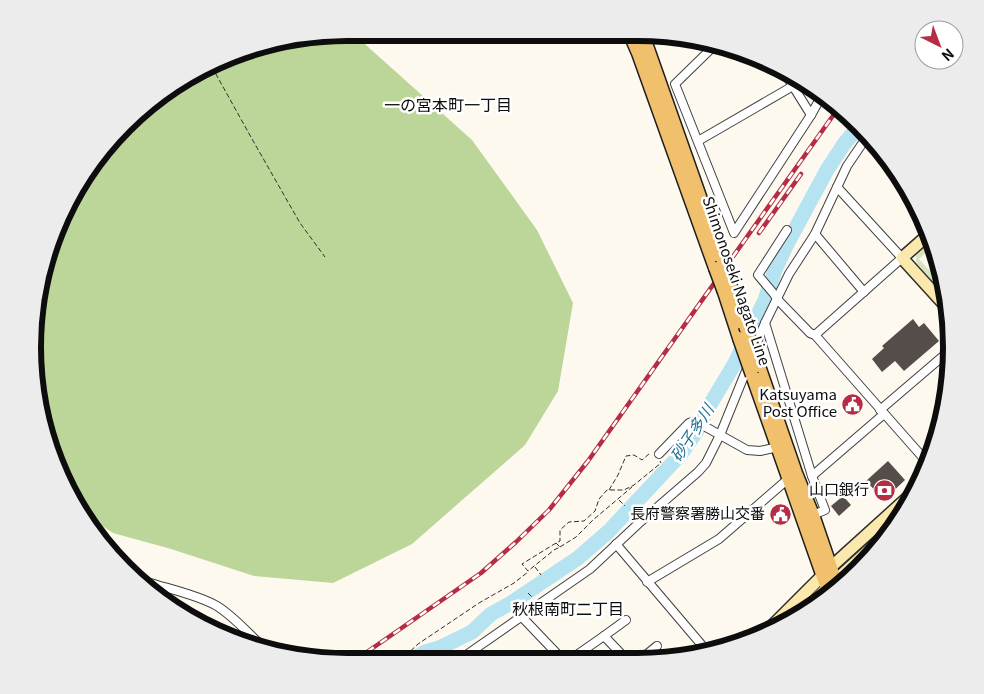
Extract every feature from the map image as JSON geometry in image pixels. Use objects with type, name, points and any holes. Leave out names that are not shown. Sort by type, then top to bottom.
[{"type":"main road","name":"Shimonoseki Nagato Line","points":[[633,41],[727,288],[755,370],[788,479],[831,582]]},
{"type":"main road","name":"Shimonoseki Nagato Line","points":[[645,41],[718,263]]},
{"type":"main road","points":[[923,239],[902,258],[939,298]]},
{"type":"main road","name":"Shimonoseki Nagato Line","points":[[755,370],[813,515],[831,582]]},
{"type":"main road","points":[[831,582],[891,517]]},
{"type":"main road","points":[[803,604],[851,565]]},
{"type":"street","points":[[710,50],[675,84],[734,233],[819,101]]},
{"type":"street","points":[[791,83],[811,115]]},
{"type":"street","points":[[698,141],[793,86]]},
{"type":"street","points":[[470,653],[590,569],[706,464],[720,435],[775,296],[814,234],[847,166],[864,142]]},
{"type":"street","points":[[814,335],[902,258],[837,187]]},
{"type":"street","points":[[787,230],[758,275],[922,457]]},
{"type":"street","points":[[814,234],[864,292]]},
{"type":"street","points":[[765,323],[812,476],[825,510],[813,515]]},
{"type":"street","points":[[812,476],[943,357]]},
{"type":"street","points":[[659,454],[689,423],[695,420],[747,450],[760,451],[778,447]]},
{"type":"street","points":[[647,582],[719,539],[788,479]]},
{"type":"street","points":[[616,544],[702,646]]},
{"type":"street","points":[[154,584],[200,598],[216,606],[254,638]]},
{"type":"street","points":[[521,616],[555,653]]},
{"type":"street","points":[[580,653],[626,620]]},
{"type":"street","points":[[604,636],[620,653]]},
{"type":"street","points":[[650,652],[657,646]]},
{"type":"path","points":[[215,72],[300,223],[326,257]]},
{"type":"path","points":[[408,653],[418,644],[478,603],[514,583],[528,572],[554,550],[576,537],[633,485],[661,463],[659,454],[652,452],[642,460],[634,455],[626,456],[609,490],[599,499],[595,511],[584,521],[569,522],[560,530],[560,541],[522,564],[528,572]]},
{"type":"path","points":[[609,490],[624,490],[633,485]]},
{"type":"path","points":[[618,499],[625,506]]},
{"type":"path","points":[[556,543],[560,547]]},
{"type":"path","points":[[534,566],[541,575]]},
{"type":"path","points":[[528,593],[536,602]]},
{"type":"green space","points":[[361,41],[472,140],[537,230],[573,303],[558,391],[525,445],[412,544],[333,583],[254,576],[171,549],[113,533],[96,522],[82,500],[65,464],[57,445],[47,407],[42,367],[42,327],[47,287],[57,249],[82,194],[117,145],[145,117],[194,82],[249,57],[287,47],[327,42]]},
{"type":"green space","points":[[926,246],[928,251],[919,259],[934,275],[937,286],[916,262],[916,255]]},
{"type":"building","points":[[913,319],[919,327],[924,323],[939,341],[904,371],[895,361],[882,372],[872,359],[884,348],[882,346]]},
{"type":"building","name":"山口銀行","points":[[888,461],[905,480],[884,500],[866,481]]},
{"type":"building","points":[[843,496],[851,505],[839,516],[831,506]]},
{"type":"waterway","name":"砂子多川","points":[[423,653],[439,648],[473,631],[491,614],[511,603],[578,558],[608,532],[681,454],[698,429],[708,408],[735,363],[765,300],[775,270],[786,246],[827,170],[854,132]]},
{"type":"railway","points":[[366,653],[481,573],[549,510],[588,461],[835,113]]},
{"type":"railway","points":[[759,233],[801,174]]},
{"type":"place","name":"Katsuyama Post Office","points":[[853,404]]},
{"type":"place","name":"山口銀行","points":[[885,490]]},
{"type":"place","name":"長府警察署勝山交番","points":[[781,514]]},
{"type":"district","name":"一の宮本町一丁目","points":[[448,105]]},
{"type":"district","name":"秋根南町二丁目","points":[[568,609]]}]
